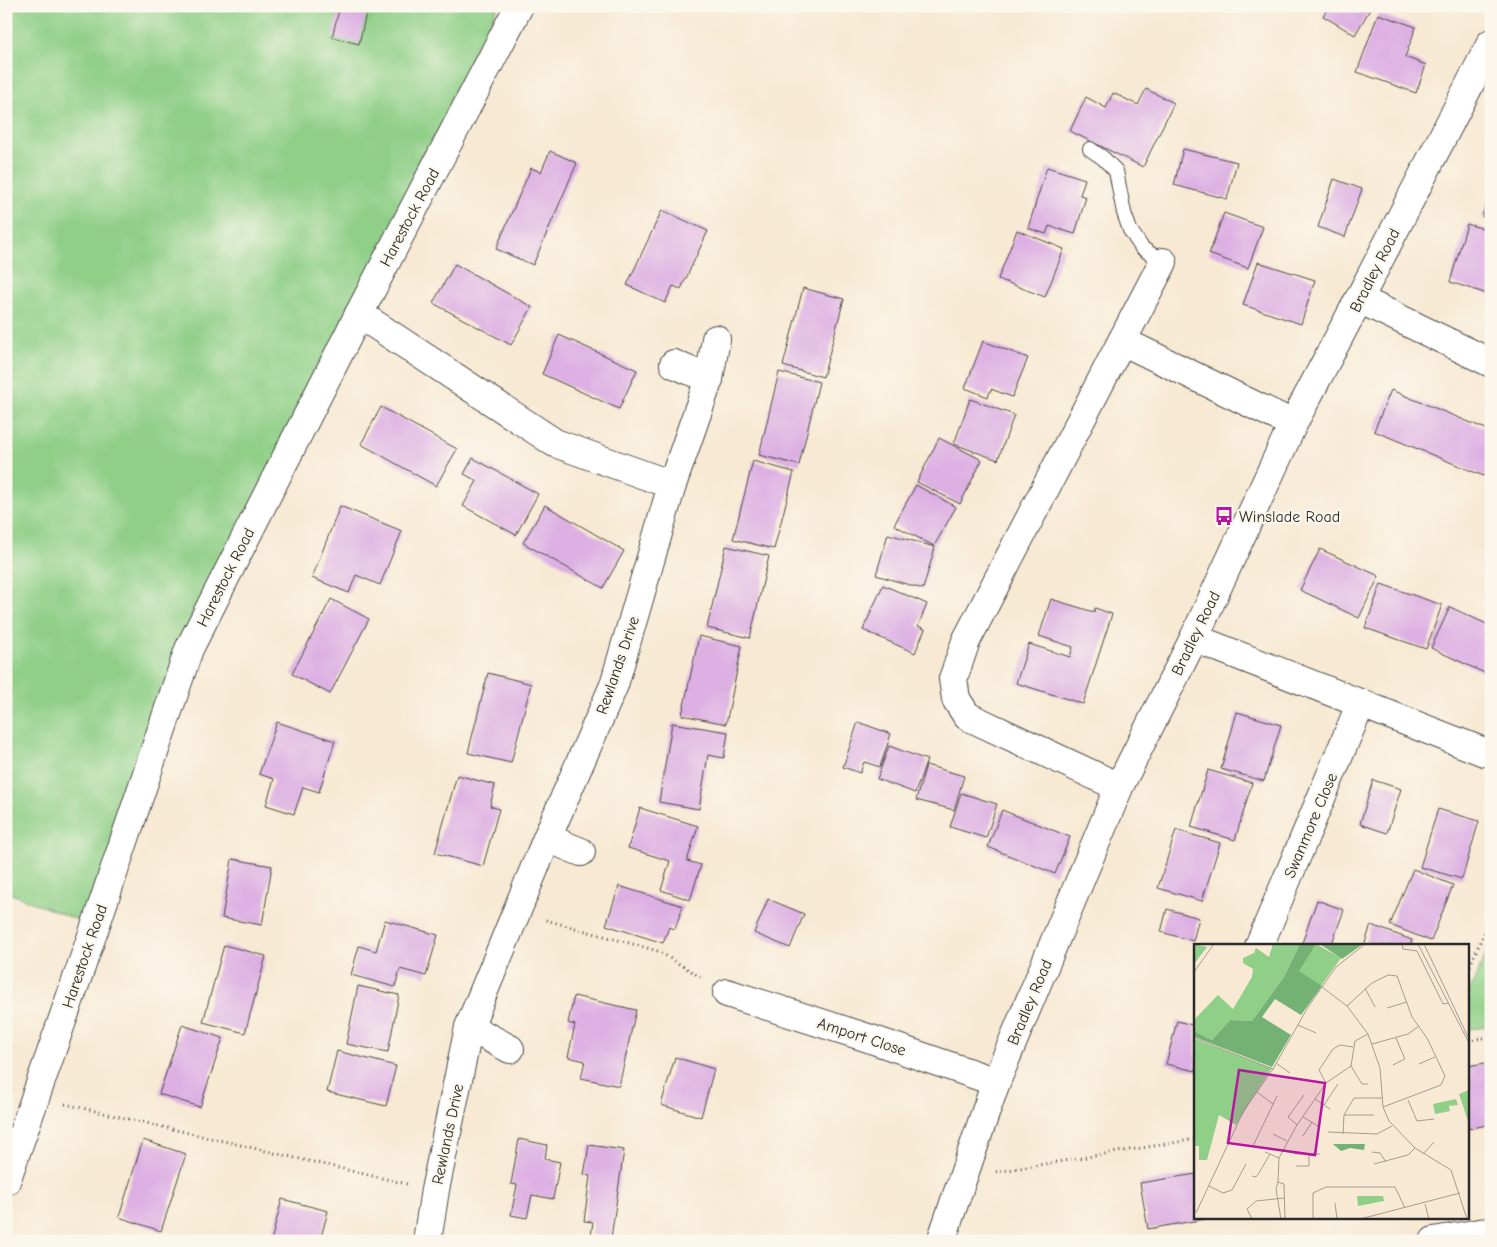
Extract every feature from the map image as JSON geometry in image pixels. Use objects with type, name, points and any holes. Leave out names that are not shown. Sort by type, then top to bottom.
[{"type":"street","name":"Harestock Road","points":[[6,1181],[189,649],[359,314],[519,6]]},
{"type":"street","name":"Bradley Road","points":[[942,1241],[996,1082],[1119,787],[1194,638],[1293,424],[1491,43]]},
{"type":"street","points":[[1119,787],[967,716],[956,699],[953,679],[966,641],[1163,262]]},
{"type":"street","points":[[1359,299],[1491,363]]},
{"type":"street","points":[[359,314],[555,443],[672,485]]},
{"type":"street","name":"Rewlands Drive","points":[[427,1241],[435,1190],[469,1027],[516,911],[614,685],[672,485],[709,379],[716,339]]},
{"type":"street","points":[[1122,342],[1293,424]]},
{"type":"street","points":[[674,364],[709,379]]},
{"type":"street","points":[[1194,638],[1484,752]]},
{"type":"street","name":"Swanmore Close","points":[[1260,944],[1361,703]]},
{"type":"street","points":[[547,838],[581,852]]},
{"type":"street","name":"Amport Close","points":[[727,993],[868,1038],[996,1082]]},
{"type":"street","points":[[469,1027],[510,1049]]},
{"type":"street","points":[[1434,1241],[1491,1231]]},
{"type":"lane","points":[[1090,149],[1103,158],[1116,171],[1124,213],[1130,230],[1142,248],[1163,262]]},
{"type":"path","points":[[516,911],[658,951],[727,993]]},
{"type":"path","points":[[1470,965],[1491,916]]},
{"type":"path","points":[[1470,1040],[1491,1037]]},
{"type":"path","points":[[36,1097],[435,1190]]},
{"type":"path","points":[[964,1177],[1194,1139]]},
{"type":"green space","points":[[6,6],[498,6],[359,314],[189,649],[95,927],[6,892]]},
{"type":"green space","points":[[1491,942],[1491,1027],[1470,1029],[1470,990]]},
{"type":"building","points":[[340,6],[358,6],[367,9],[359,44],[332,37]]},
{"type":"building","points":[[1329,6],[1372,6],[1355,35],[1323,16]]},
{"type":"building","points":[[1378,14],[1416,27],[1405,57],[1426,65],[1416,93],[1357,72]]},
{"type":"building","points":[[1146,89],[1174,103],[1143,167],[1070,131],[1086,97],[1106,108],[1113,93],[1138,105]]},
{"type":"building","points":[[1183,149],[1237,162],[1227,199],[1174,185]]},
{"type":"building","points":[[550,151],[577,163],[533,265],[496,249],[531,168],[541,172]]},
{"type":"building","points":[[1047,167],[1085,179],[1080,195],[1086,197],[1075,234],[1049,226],[1046,234],[1028,228]]},
{"type":"building","points":[[1334,179],[1362,189],[1345,237],[1318,227]]},
{"type":"building","points":[[1491,191],[1491,219],[1482,217]]},
{"type":"building","points":[[662,210],[708,231],[681,289],[673,286],[665,303],[627,285]]},
{"type":"building","points":[[1224,213],[1263,227],[1248,268],[1209,254]]},
{"type":"building","points":[[1467,224],[1491,231],[1491,295],[1450,282]]},
{"type":"building","points":[[1017,230],[1064,249],[1045,297],[998,279]]},
{"type":"building","points":[[1258,262],[1315,280],[1301,324],[1243,305]]},
{"type":"building","points":[[455,264],[532,307],[511,345],[433,303]]},
{"type":"building","points":[[803,288],[844,299],[823,377],[783,366]]},
{"type":"building","points":[[559,335],[637,370],[619,409],[542,374]]},
{"type":"building","points":[[983,341],[1028,358],[1012,397],[991,389],[988,397],[965,388]]},
{"type":"building","points":[[779,372],[819,382],[799,465],[759,455]]},
{"type":"building","points":[[1391,390],[1491,431],[1491,479],[1374,431]]},
{"type":"building","points":[[970,399],[1014,415],[998,460],[954,444]]},
{"type":"building","points":[[381,407],[457,449],[436,486],[361,444]]},
{"type":"building","points":[[939,438],[982,460],[960,504],[917,482]]},
{"type":"building","points":[[473,458],[538,494],[516,535],[463,506],[477,481],[464,474]]},
{"type":"building","points":[[753,461],[794,472],[774,549],[733,539]]},
{"type":"building","points":[[916,485],[956,507],[934,546],[894,525]]},
{"type":"building","points":[[545,505],[624,551],[603,588],[523,543]]},
{"type":"building","points":[[340,506],[402,531],[380,585],[356,575],[349,593],[312,578]]},
{"type":"building","points":[[888,534],[935,547],[923,589],[876,575]]},
{"type":"building","points":[[726,546],[769,556],[750,638],[707,628]]},
{"type":"building","points":[[1320,549],[1379,576],[1359,618],[1300,590]]},
{"type":"building","points":[[1381,584],[1442,605],[1426,649],[1365,628]]},
{"type":"building","points":[[883,585],[927,604],[918,626],[925,629],[915,653],[863,630]]},
{"type":"building","points":[[331,599],[369,619],[330,694],[292,674]]},
{"type":"building","points":[[1051,599],[1094,612],[1095,608],[1112,614],[1083,704],[1016,683],[1029,644],[1070,657],[1073,647],[1039,636]]},
{"type":"building","points":[[1450,607],[1491,626],[1491,672],[1489,675],[1431,648]]},
{"type":"building","points":[[699,636],[742,646],[726,724],[682,715]]},
{"type":"building","points":[[488,673],[531,684],[511,763],[468,753]]},
{"type":"building","points":[[1237,712],[1281,725],[1264,781],[1221,769]]},
{"type":"building","points":[[277,722],[335,741],[319,792],[303,787],[294,814],[266,805],[274,779],[259,774]]},
{"type":"building","points":[[858,722],[891,734],[880,767],[864,762],[860,773],[843,767]]},
{"type":"building","points":[[672,723],[728,732],[724,758],[708,755],[699,809],[659,802]]},
{"type":"building","points":[[889,746],[927,760],[915,793],[877,779]]},
{"type":"building","points":[[926,765],[964,776],[954,810],[916,800]]},
{"type":"building","points":[[1208,770],[1252,783],[1235,840],[1191,827]]},
{"type":"building","points":[[457,775],[495,785],[490,806],[499,809],[483,866],[435,853]]},
{"type":"building","points":[[1373,780],[1401,789],[1387,833],[1360,824]]},
{"type":"building","points":[[961,793],[997,804],[986,838],[950,827]]},
{"type":"building","points":[[640,808],[698,826],[687,861],[701,865],[690,900],[661,890],[670,861],[628,848]]},
{"type":"building","points":[[1438,809],[1479,821],[1462,879],[1420,867]]},
{"type":"building","points":[[1002,810],[1070,837],[1055,874],[988,847]]},
{"type":"building","points":[[1176,830],[1220,843],[1202,901],[1158,888]]},
{"type":"building","points":[[232,859],[272,866],[262,925],[222,918]]},
{"type":"building","points":[[1413,869],[1453,885],[1431,941],[1390,925]]},
{"type":"building","points":[[619,886],[683,906],[675,929],[669,927],[663,943],[606,925]]},
{"type":"building","points":[[768,899],[804,914],[790,948],[754,933]]},
{"type":"building","points":[[1317,900],[1344,910],[1332,944],[1302,944]]},
{"type":"building","points":[[1167,909],[1199,918],[1193,941],[1161,932]]},
{"type":"building","points":[[385,920],[438,935],[426,976],[400,969],[395,987],[351,975],[359,946],[376,951]]},
{"type":"building","points":[[1371,925],[1412,940],[1411,944],[1365,944]]},
{"type":"building","points":[[224,945],[266,956],[245,1033],[203,1022]]},
{"type":"building","points":[[358,986],[399,995],[388,1052],[346,1044]]},
{"type":"building","points":[[574,996],[636,1010],[619,1086],[581,1078],[585,1061],[568,1057],[575,1025],[568,1023]]},
{"type":"building","points":[[1177,1021],[1194,1025],[1194,1071],[1166,1064]]},
{"type":"building","points":[[182,1025],[223,1038],[200,1107],[159,1094]]},
{"type":"building","points":[[337,1051],[396,1066],[386,1106],[327,1092]]},
{"type":"building","points":[[675,1057],[714,1069],[701,1117],[661,1105]]},
{"type":"building","points":[[1491,1062],[1491,1124],[1470,1129],[1470,1066]]},
{"type":"building","points":[[519,1139],[547,1145],[545,1159],[560,1162],[553,1199],[532,1195],[527,1218],[511,1215],[517,1185],[511,1184]]},
{"type":"building","points":[[143,1140],[186,1154],[161,1231],[119,1217]]},
{"type":"building","points":[[589,1145],[624,1150],[611,1238],[591,1235],[593,1222],[584,1221],[590,1176],[584,1175]]},
{"type":"building","points":[[1194,1174],[1194,1220],[1199,1220],[1148,1229],[1140,1183]]},
{"type":"building","points":[[282,1199],[328,1211],[321,1237],[327,1239],[326,1241],[271,1241]]},
{"type":"place","name":"Winslade Road","points":[[1224,516]]}]
